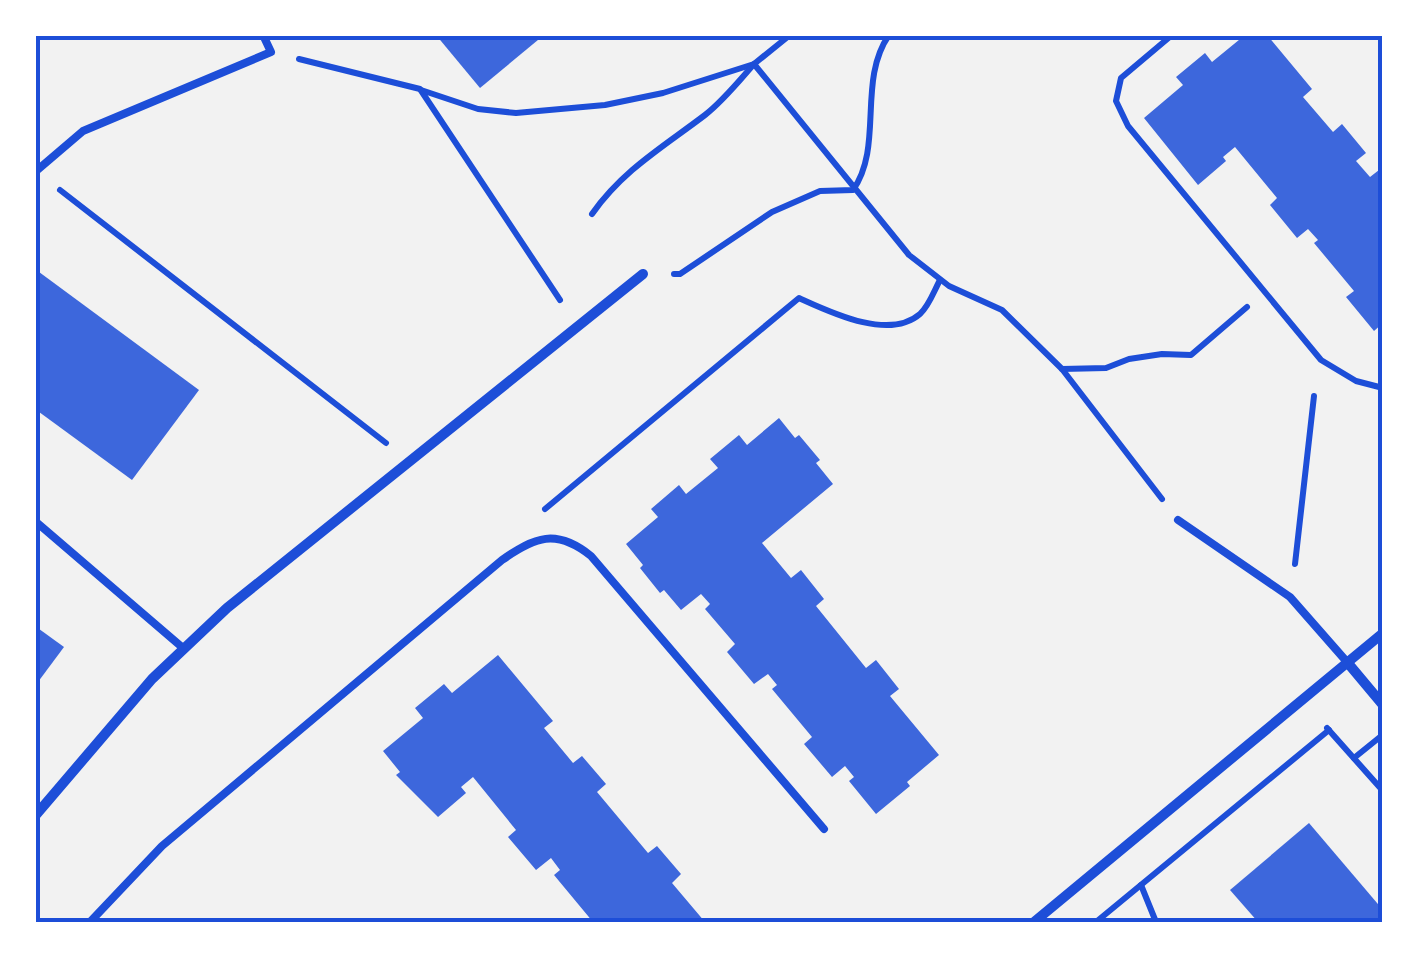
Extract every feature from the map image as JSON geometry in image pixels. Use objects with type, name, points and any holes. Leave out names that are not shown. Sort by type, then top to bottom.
[{"type":"street","points":[[35,816],[152,679],[227,608],[642,274]]},
{"type":"street","points":[[1034,922],[1383,633]]},
{"type":"street","points":[[1347,662],[1383,704]]},
{"type":"lane","points":[[35,171],[83,131],[271,52],[263,35]]},
{"type":"lane","points":[[1178,520],[1290,597],[1347,662]]},
{"type":"lane","points":[[35,522],[183,648]]},
{"type":"lane","points":[[90,922],[162,846],[316,714],[529,541],[546,538],[578,546],[591,556],[824,829]]},
{"type":"path","points":[[592,214],[610,188],[656,148],[708,113],[754,64],[790,35]]},
{"type":"path","points":[[853,190],[865,173],[871,85],[889,35]]},
{"type":"path","points":[[1172,35],[1121,78],[1116,101],[1128,126],[1321,360],[1356,381],[1383,388]]},
{"type":"path","points":[[271,52],[478,109],[516,113],[605,105],[663,93],[754,64]]},
{"type":"path","points":[[754,64],[908,255],[940,280],[1002,310],[1062,369],[1178,520]]},
{"type":"path","points":[[420,90],[578,326]]},
{"type":"path","points":[[35,171],[410,462]]},
{"type":"path","points":[[642,274],[680,274],[772,212],[820,191],[853,190]]},
{"type":"path","points":[[529,541],[534,518],[799,298],[858,320],[884,325],[909,321],[923,311],[940,280]]},
{"type":"path","points":[[1062,369],[1106,368],[1129,359],[1162,354],[1191,356],[1247,307]]},
{"type":"path","points":[[1290,597],[1314,396]]},
{"type":"path","points":[[1302,700],[1383,791]]},
{"type":"path","points":[[1096,922],[1329,730]]},
{"type":"path","points":[[1354,758],[1383,734]]},
{"type":"path","points":[[1141,885],[1156,922]]},
{"type":"building","points":[[436,35],[544,35],[480,88]]},
{"type":"building","points":[[1245,35],[1267,35],[1312,89],[1303,97],[1333,132],[1342,124],[1366,153],[1356,161],[1370,177],[1379,170],[1383,174],[1383,323],[1374,331],[1346,297],[1354,291],[1314,243],[1318,240],[1308,229],[1297,238],[1270,205],[1277,198],[1235,147],[1223,157],[1226,161],[1198,185],[1144,118],[1183,85],[1176,77],[1205,53],[1212,62]]},
{"type":"building","points":[[35,269],[199,390],[132,480],[35,409]]},
{"type":"building","points":[[779,418],[820,460],[816,463],[833,484],[762,543],[791,578],[801,570],[824,599],[816,606],[866,668],[876,660],[899,689],[890,696],[939,755],[876,814],[849,781],[854,777],[845,766],[832,777],[804,744],[812,737],[772,689],[777,685],[768,674],[754,684],[727,652],[735,644],[705,609],[710,604],[701,594],[681,610],[664,590],[660,593],[626,544],[658,517],[651,509],[679,485],[686,494],[718,468],[710,459],[739,435],[747,445]]},
{"type":"building","points":[[35,626],[64,647],[35,686]]},
{"type":"building","points":[[498,655],[553,721],[544,728],[573,763],[582,756],[606,784],[597,792],[648,853],[657,846],[681,874],[672,883],[705,922],[593,922],[554,875],[560,870],[551,858],[536,870],[508,837],[516,830],[473,777],[461,787],[466,793],[438,817],[396,775],[400,772],[383,751],[423,718],[415,708],[444,684],[452,693]]},
{"type":"building","points":[[1309,823],[1383,910],[1383,922],[1258,922],[1230,890]]}]
